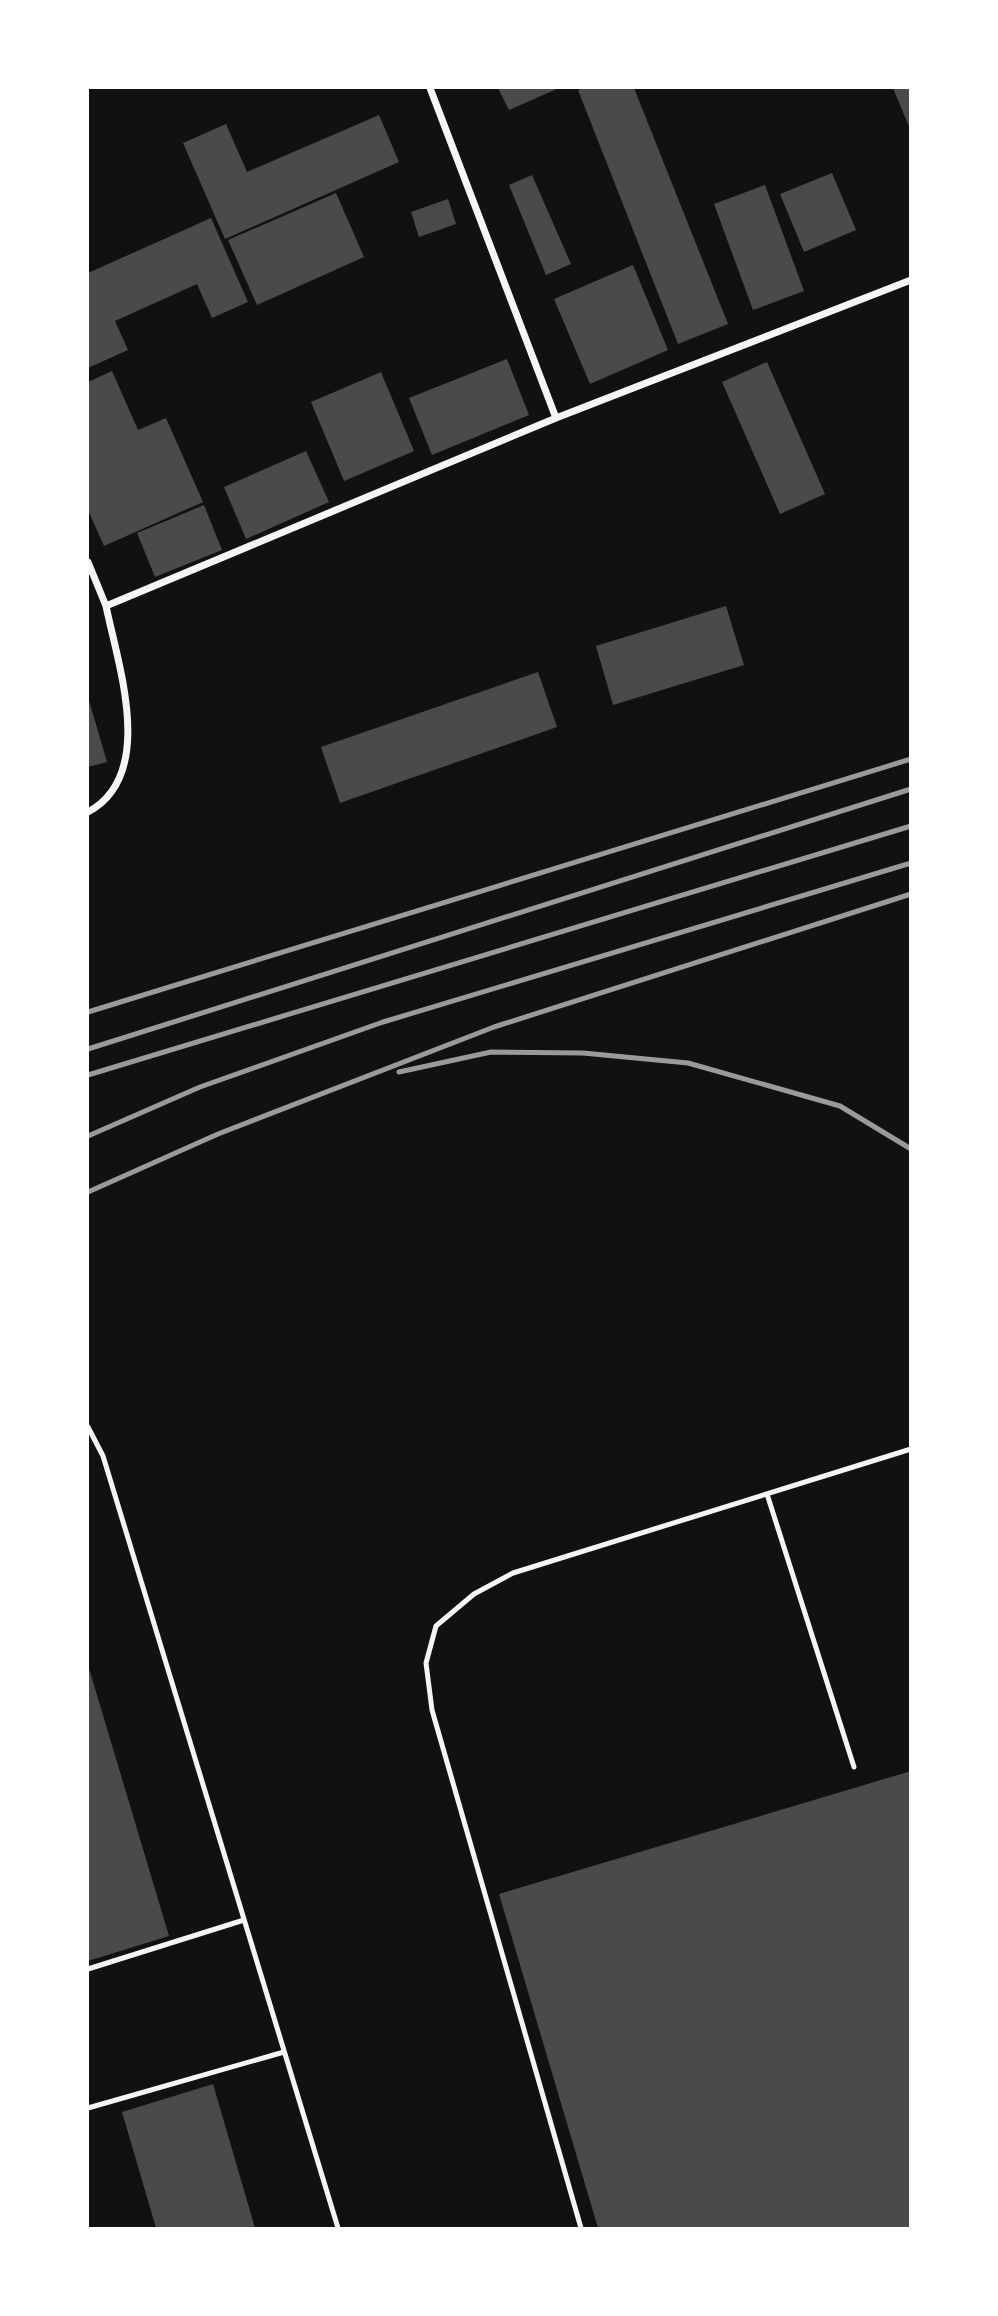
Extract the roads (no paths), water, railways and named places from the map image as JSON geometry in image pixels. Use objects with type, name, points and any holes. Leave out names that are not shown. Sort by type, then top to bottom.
[{"type":"street","points":[[430,88],[556,418]]},
{"type":"street","points":[[106,606],[556,418],[911,281]]},
{"type":"street","points":[[88,562],[106,606],[129,714],[127,751],[116,784],[97,807],[88,812]]},
{"type":"lane","points":[[88,1427],[103,1456],[338,2228]]},
{"type":"lane","points":[[581,2228],[432,1710],[426,1664],[436,1626],[474,1594],[513,1573],[911,1449]]},
{"type":"lane","points":[[766,1494],[853,1767]]},
{"type":"lane","points":[[88,1969],[244,1920]]},
{"type":"lane","points":[[88,2108],[284,2052]]},
{"type":"railway","points":[[88,1012],[911,759]]},
{"type":"railway","points":[[88,1049],[911,789]]},
{"type":"railway","points":[[88,1075],[911,826]]},
{"type":"railway","points":[[88,1136],[200,1087],[383,1022],[911,863]]},
{"type":"railway","points":[[88,1192],[218,1134],[494,1027],[911,894]]},
{"type":"railway","points":[[399,1072],[491,1052],[583,1053],[688,1063],[840,1106],[911,1149]]}]
